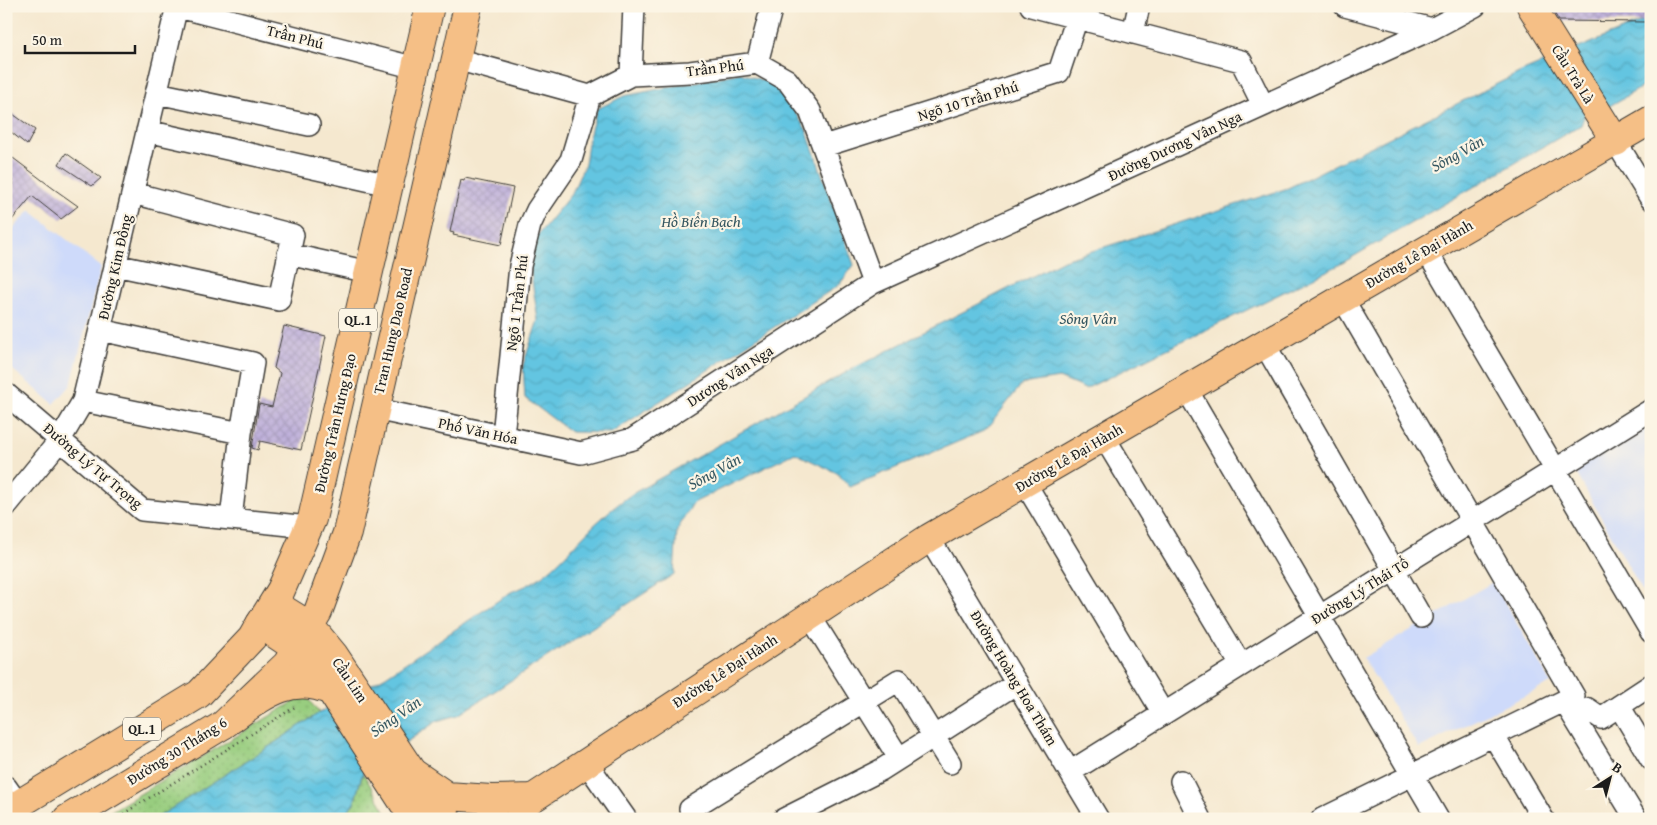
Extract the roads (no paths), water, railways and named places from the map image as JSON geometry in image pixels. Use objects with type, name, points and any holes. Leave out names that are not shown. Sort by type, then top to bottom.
[{"type":"main road","name":"Đường Trân Hưng Đạo","points":[[266,614],[309,527],[430,6]]},
{"type":"main road","name":"Tran Hung Dao Road","points":[[303,637],[318,612],[347,532],[468,6]]},
{"type":"main road","name":"Cầu Trà Là","points":[[1531,6],[1616,142]]},
{"type":"main road","points":[[416,68],[454,68]]},
{"type":"main road","name":"Đường Lê Đại Hành","points":[[501,819],[930,538],[1651,120]]},
{"type":"main road","points":[[334,655],[330,634],[331,599],[347,532]]},
{"type":"main road","name":"Cầu Lim","points":[[266,614],[334,655],[340,685]]},
{"type":"main road","name":"QL.1","points":[[10,801],[199,694],[252,638],[266,614]]},
{"type":"main road","name":"Cầu Lim","points":[[303,637],[340,685],[402,778]]},
{"type":"main road","name":"Đường 30 Tháng 6","points":[[67,819],[223,725],[287,664],[303,637]]},
{"type":"main road","points":[[223,725],[271,691],[291,684],[340,685]]},
{"type":"main road","points":[[402,778],[446,796],[491,799],[534,798]]},
{"type":"main road","points":[[400,819],[402,778]]},
{"type":"main road","points":[[402,778],[414,819]]},
{"type":"main road","points":[[402,778],[447,819]]},
{"type":"street","name":"Trần Phú","points":[[176,6],[416,68]]},
{"type":"street","name":"Đường Kim Đồng","points":[[6,506],[60,440],[83,401],[176,6]]},
{"type":"street","points":[[631,74],[634,6]]},
{"type":"street","points":[[757,62],[772,6]]},
{"type":"street","points":[[1031,6],[1241,61],[1263,105]]},
{"type":"street","points":[[1133,33],[1140,6]]},
{"type":"street","points":[[1345,6],[1432,30]]},
{"type":"street","name":"Đường Dương Vân Nga","points":[[873,283],[1432,30],[1475,6]]},
{"type":"street","name":"Ngõ 10 Trần Phú","points":[[824,146],[1059,72],[1077,18]]},
{"type":"street","name":"Trần Phú","points":[[590,96],[631,74],[690,72],[757,62],[787,80],[810,111],[873,283]]},
{"type":"street","points":[[454,68],[590,96]]},
{"type":"street","points":[[157,93],[309,125]]},
{"type":"street","name":"Ngõ 1 Trần Phú","points":[[503,436],[520,266],[530,225],[537,210],[571,160],[590,96]]},
{"type":"street","points":[[148,131],[389,185]]},
{"type":"street","points":[[1616,142],[1651,199]]},
{"type":"street","points":[[115,265],[279,300],[293,235],[133,193]]},
{"type":"street","points":[[1426,250],[1651,632]]},
{"type":"street","points":[[288,254],[369,272]]},
{"type":"street","name":"Dương Vân Nga","points":[[581,453],[633,439],[873,283]]},
{"type":"street","points":[[1343,299],[1574,696],[1569,709]]},
{"type":"street","points":[[100,330],[254,363],[241,434],[231,519]]},
{"type":"street","points":[[1265,345],[1421,617]]},
{"type":"street","points":[[1187,390],[1438,819]]},
{"type":"street","name":"Đường Lý Tự Trọng","points":[[6,394],[142,510],[309,527]]},
{"type":"street","points":[[83,401],[241,434]]},
{"type":"street","name":"Phố Văn Hóa","points":[[375,409],[581,453]]},
{"type":"street","name":"Đường Lý Thái Tổ","points":[[1070,772],[1651,410]]},
{"type":"street","points":[[1104,437],[1241,665]]},
{"type":"street","points":[[1025,483],[1163,713]]},
{"type":"street","name":"Đường Hoàng Hoa Thám","points":[[930,538],[1070,772],[1094,817]]},
{"type":"street","points":[[810,616],[898,758]]},
{"type":"street","points":[[690,810],[899,680],[932,736],[950,762]]},
{"type":"street","points":[[784,819],[881,770],[1017,683]]},
{"type":"street","points":[[1322,819],[1493,735],[1569,709],[1588,709],[1601,718],[1651,685]]},
{"type":"street","points":[[1619,706],[1651,759]]},
{"type":"street","points":[[1569,709],[1636,819]]},
{"type":"street","points":[[1493,735],[1543,819]]},
{"type":"street","points":[[586,762],[626,819]]},
{"type":"street","points":[[1181,781],[1200,819]]},
{"type":"water","name":"Sông Vân","points":[[1651,18],[1651,82],[1606,108],[1586,112],[1581,125],[1337,266],[1085,389],[1059,378],[1022,384],[986,430],[850,487],[837,473],[795,453],[693,503],[677,530],[674,574],[458,715],[437,721],[363,772],[354,803],[341,819],[155,819],[319,713],[386,676],[511,592],[538,579],[560,561],[604,516],[632,494],[854,368],[1064,260],[1288,188],[1521,72]]},
{"type":"water","name":"Hồ Biển Bạch","points":[[740,73],[777,85],[806,129],[854,265],[839,285],[611,433],[571,432],[525,398],[523,365],[538,320],[530,267],[537,236],[572,193],[585,164],[589,136],[597,109],[624,96]]}]
